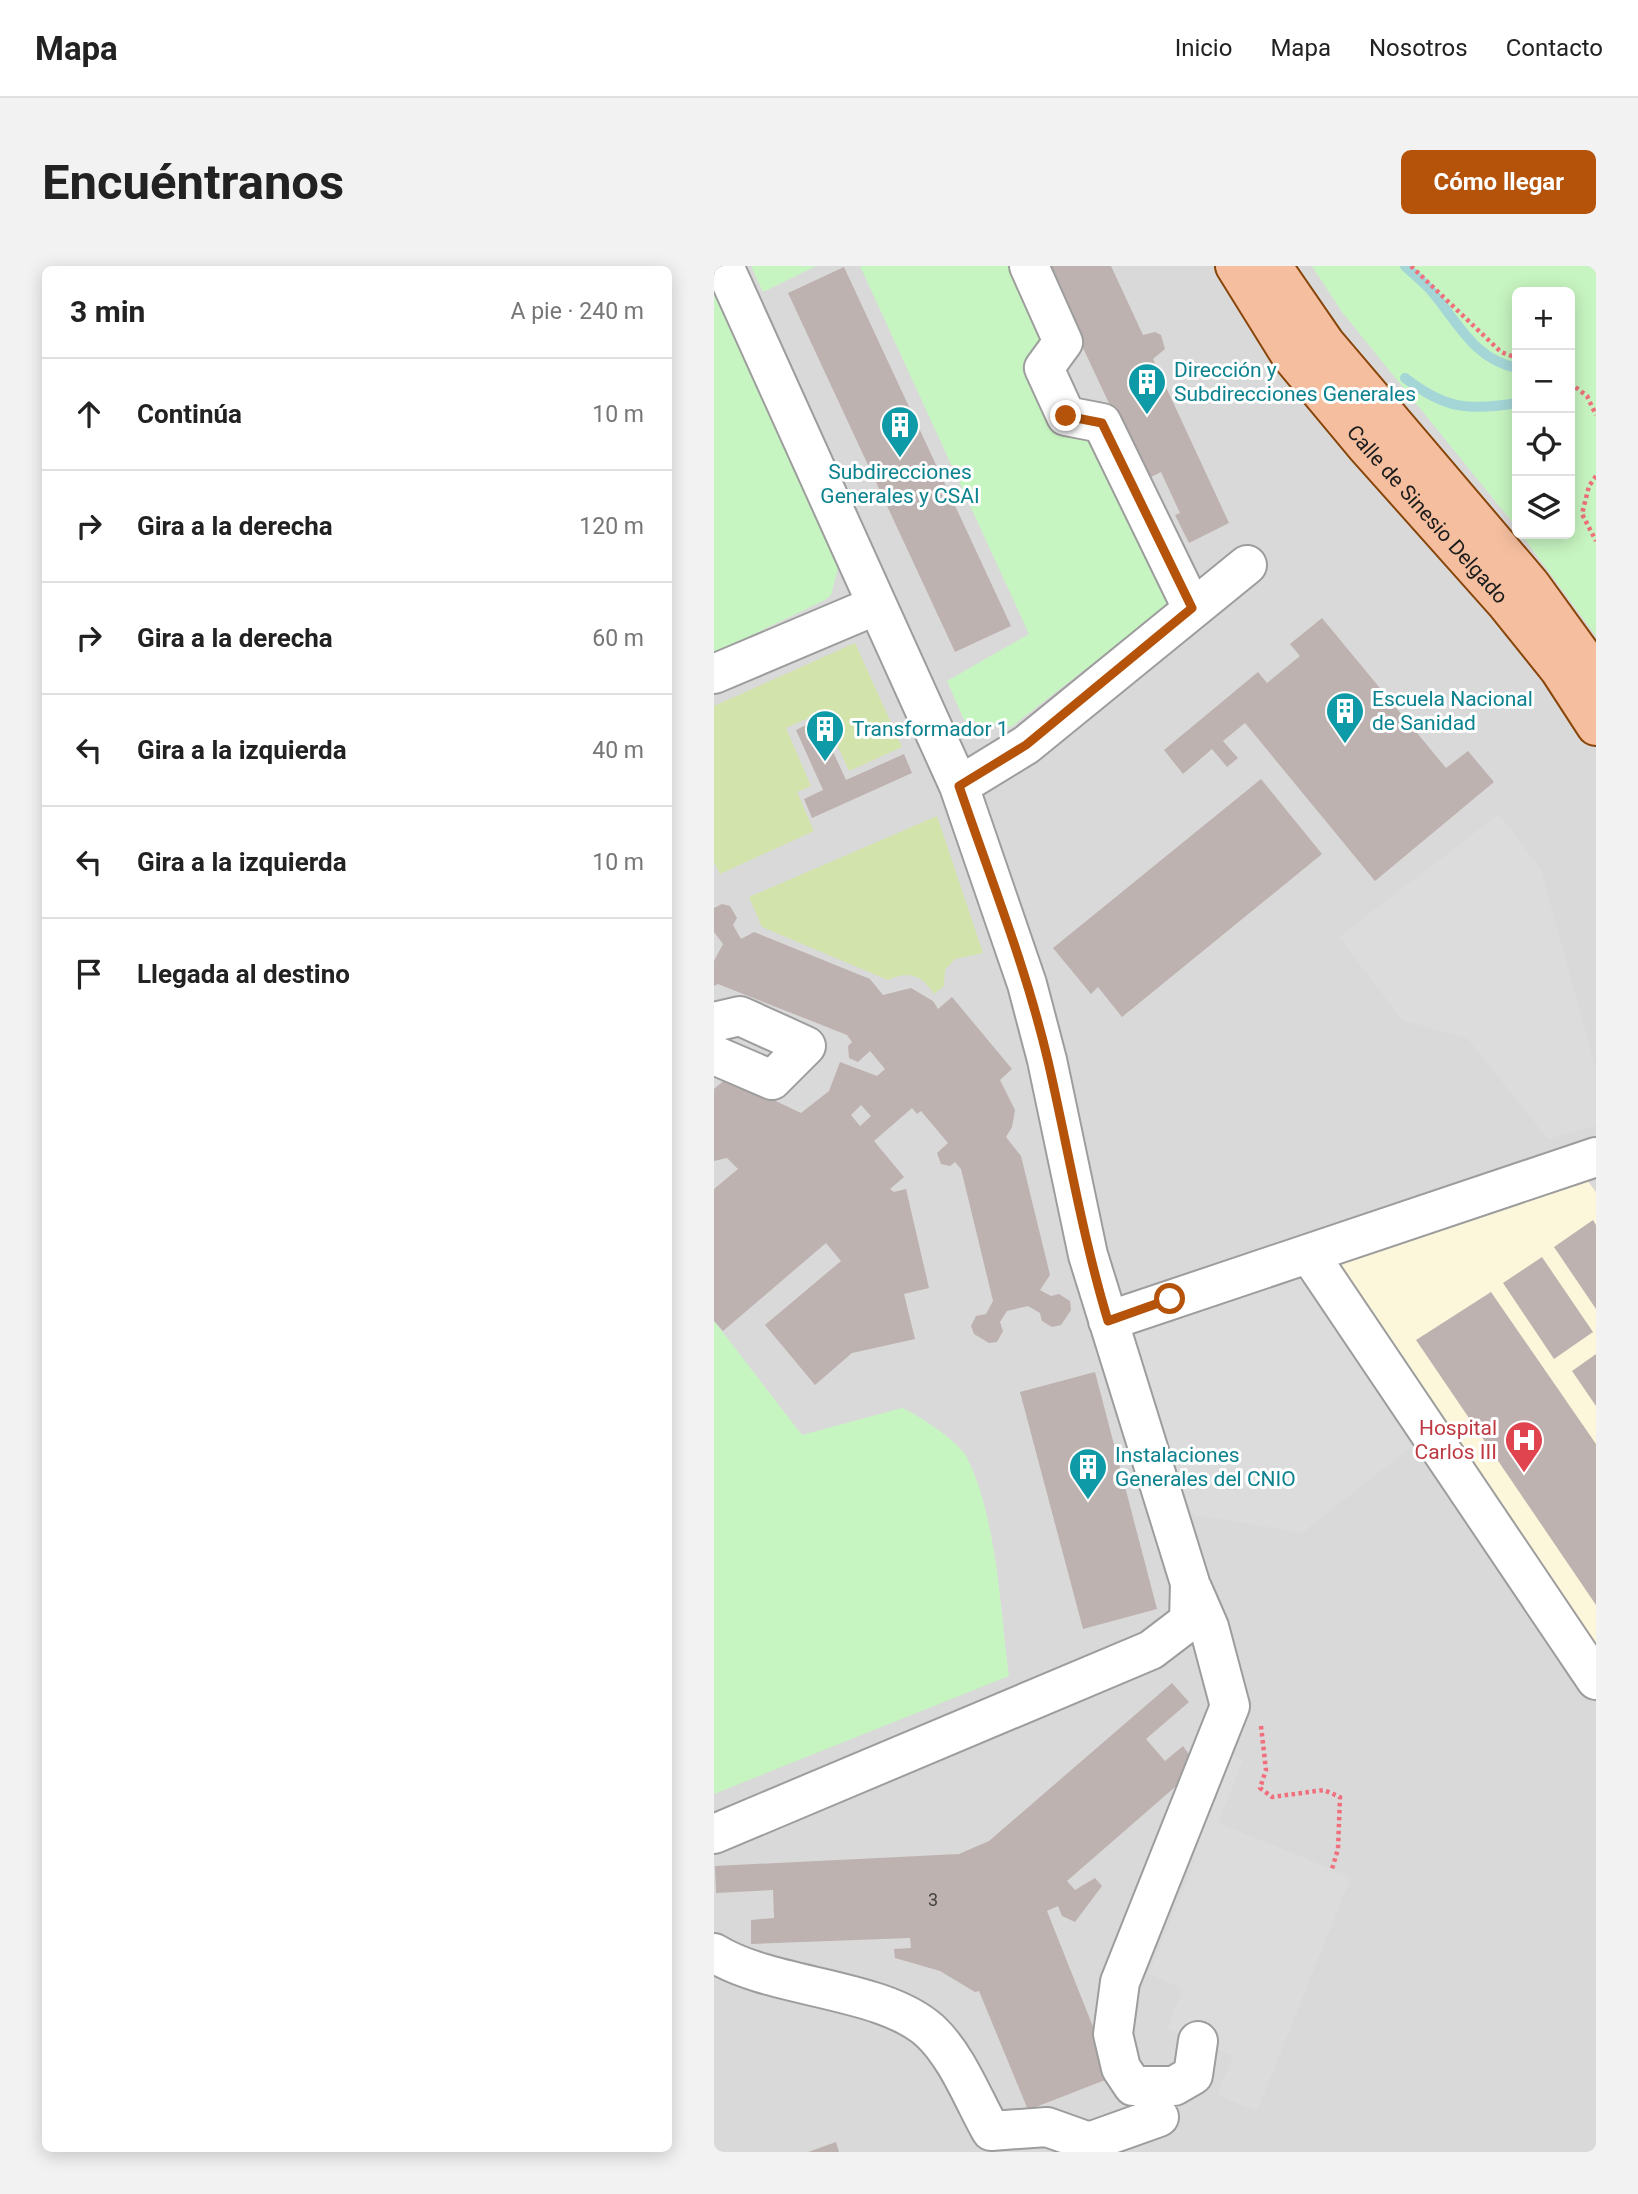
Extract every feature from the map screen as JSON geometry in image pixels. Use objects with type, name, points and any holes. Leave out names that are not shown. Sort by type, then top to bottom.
[{"type":"main road","name":"Calle de Sinesio Delgado","points":[[1235,266],[1291,356],[1366,446],[1506,603],[1559,669],[1596,726]]},
{"type":"main road","name":"Calle de Sinesio Delgado","points":[[1272,266],[1325,343],[1530,584],[1596,674]]},
{"type":"lane","points":[[724,266],[959,786],[1027,984],[1047,1060],[1088,1255],[1190,1583],[1209,1627],[1230,1706],[1120,1982],[1113,2034],[1121,2068],[1133,2086],[1174,2086],[1193,2075],[1198,2041]]},
{"type":"lane","points":[[1029,266],[1063,342],[1044,368],[1066,416],[1102,423],[1192,608]]},
{"type":"lane","points":[[959,786],[1026,745],[1247,565]]},
{"type":"lane","points":[[714,674],[877,605]]},
{"type":"lane","points":[[714,1022],[740,1016],[806,1046],[772,1080],[714,1055]]},
{"type":"lane","points":[[1108,1321],[1596,1157]]},
{"type":"lane","points":[[1309,1254],[1596,1680]]},
{"type":"lane","points":[[714,1834],[1151,1650],[1189,1622],[1190,1583]]},
{"type":"lane","points":[[714,1953],[757,1970],[898,2011],[930,2031],[951,2059],[991,2131],[1047,2127],[1088,2142],[1159,2116]]},
{"type":"path","points":[[1410,266],[1501,352],[1512,356]]},
{"type":"path","points":[[1575,387],[1587,396],[1596,415]]},
{"type":"path","points":[[1596,476],[1589,485],[1582,514],[1596,541]]},
{"type":"path","points":[[1260,1720],[1266,1770],[1259,1788],[1272,1797],[1324,1790],[1340,1797],[1338,1849],[1332,1870]]},
{"type":"shaded area","points":[[714,266],[1596,266],[1596,2152],[714,2152]]},
{"type":"shaded area","points":[[1499,814],[1541,870],[1596,1069],[1596,1126],[1548,1139],[1468,1039],[1402,1020],[1339,937]]},
{"type":"shaded area","name":"Hospital Carlos III","points":[[1575,1164],[1596,1192],[1596,1694],[1309,1254]]},
{"type":"shaded area","points":[[1302,1275],[1416,1443],[1302,1533],[1191,1514],[1131,1331]]},
{"type":"shaded area","points":[[1225,1753],[1243,1760],[1218,1823],[1351,1877],[1257,2111],[1217,2095],[1233,2056],[1167,2029],[1183,1989],[1149,1974],[1196,1859],[1184,1854]]},
{"type":"green space","points":[[751,266],[816,266],[763,292]]},
{"type":"green space","points":[[860,266],[1016,266],[1087,434],[1168,605],[1011,727],[964,720],[947,681],[1029,634]]},
{"type":"green space","points":[[1312,266],[1596,266],[1596,636],[1525,539],[1575,539],[1575,287],[1512,287],[1512,522],[1342,312]]},
{"type":"green space","points":[[714,291],[831,543],[838,568],[831,595],[825,600],[714,653]]},
{"type":"green space","points":[[855,643],[902,747],[849,771],[822,712],[786,728],[811,786],[797,792],[814,831],[720,874],[714,862],[714,706]]},
{"type":"green space","points":[[937,816],[983,953],[955,959],[945,970],[944,986],[934,994],[925,982],[914,976],[902,975],[888,980],[762,927],[749,897]]},
{"type":"green space","points":[[714,1321],[802,1435],[902,1408],[937,1429],[962,1450],[985,1506],[991,1534],[1009,1676],[714,1794]]},
{"type":"building","name":"Dirección y Subdirecciones Generales","points":[[1111,266],[1143,335],[1155,332],[1161,335],[1165,349],[1153,359],[1229,523],[1189,543],[1175,515],[1180,513],[1161,472],[1145,480],[1045,267]]},
{"type":"building","name":"Subdirecciones Generales y CSAI","points":[[844,267],[1011,626],[955,652],[788,293]]},
{"type":"building","name":"Escuela Nacional de Sanidad","points":[[1322,618],[1446,768],[1468,751],[1494,782],[1375,881],[1245,723],[1223,741],[1238,758],[1227,767],[1212,749],[1183,774],[1164,750],[1258,672],[1267,683],[1300,656],[1290,644]]},
{"type":"building","name":"Transformador 1","points":[[818,719],[846,780],[904,754],[912,773],[812,818],[804,799],[823,790],[796,730]]},
{"type":"building","points":[[1261,779],[1322,854],[1122,1017],[1098,987],[1091,994],[1053,948]]},
{"type":"building","points":[[722,904],[730,906],[737,918],[733,925],[741,939],[754,932],[870,979],[883,995],[911,988],[933,1001],[938,1009],[952,997],[1012,1069],[1000,1080],[1015,1110],[1012,1127],[1006,1137],[1021,1156],[1050,1275],[1040,1290],[1051,1296],[1059,1294],[1070,1301],[1071,1310],[1061,1325],[1052,1327],[1042,1321],[1040,1313],[1028,1306],[1007,1311],[1000,1322],[1003,1331],[997,1342],[989,1343],[974,1334],[971,1326],[976,1316],[986,1314],[993,1301],[961,1169],[955,1162],[950,1166],[941,1164],[937,1153],[948,1143],[921,1111],[917,1114],[912,1108],[874,1141],[904,1177],[890,1189],[894,1192],[906,1189],[929,1288],[904,1294],[915,1339],[852,1353],[815,1385],[765,1325],[841,1261],[826,1243],[723,1331],[714,1321],[714,1189],[738,1169],[727,1158],[714,1161],[714,1089],[727,1078],[801,1113],[829,1091],[840,1062],[877,1076],[885,1069],[870,1051],[858,1062],[849,1058],[848,1046],[852,1042],[847,1035],[718,984],[714,986],[714,961],[723,944],[714,932],[714,908]],"holes":[[[861,1105],[871,1116],[860,1126],[851,1115]]]},
{"type":"building","points":[[1593,1220],[1596,1225],[1596,1309],[1554,1247]]},
{"type":"building","points":[[1542,1257],[1593,1332],[1554,1359],[1503,1283]]},
{"type":"building","points":[[1491,1292],[1596,1444],[1596,1605],[1416,1340]]},
{"type":"building","points":[[1596,1354],[1596,1406],[1572,1371]]},
{"type":"building","name":"Instalaciones Generales del CNIO","points":[[1095,1372],[1157,1609],[1083,1629],[1020,1392]]},
{"type":"building","points":[[1172,1683],[1189,1702],[1146,1739],[1165,1761],[1183,1746],[1198,1767],[1067,1881],[1075,1890],[1095,1878],[1102,1886],[1075,1922],[1062,1916],[1058,1906],[1047,1911],[1113,2077],[1028,2110],[979,1991],[975,1992],[940,1971],[895,1958],[894,1949],[911,1948],[910,1938],[751,1944],[751,1920],[774,1918],[773,1890],[716,1893],[715,1866],[959,1854],[989,1841]]},
{"type":"building","points":[[836,2142],[839,2152],[808,2152]]},
{"type":"waterway","points":[[1405,266],[1430,289],[1479,349],[1502,364],[1512,367]]},
{"type":"waterway","points":[[1405,378],[1445,402],[1471,407],[1512,404]]},
{"type":"place","name":"Dirección y Subdirecciones Generales","points":[[1147,416]]},
{"type":"place","name":"Subdirecciones Generales y CSAI","points":[[900,459]]},
{"type":"place","name":"Escuela Nacional de Sanidad","points":[[1345,745]]},
{"type":"place","name":"Transformador 1","points":[[825,763]]},
{"type":"place","name":"Hospital Carlos III","points":[[1524,1474]]},
{"type":"place","name":"Instalaciones Generales del CNIO","points":[[1088,1501]]},
{"type":"route","points":[[1066,416],[1102,423],[1192,608],[1026,745],[959,786],[1027,984],[1047,1060],[1088,1255],[1108,1321],[1170,1299]]}]
